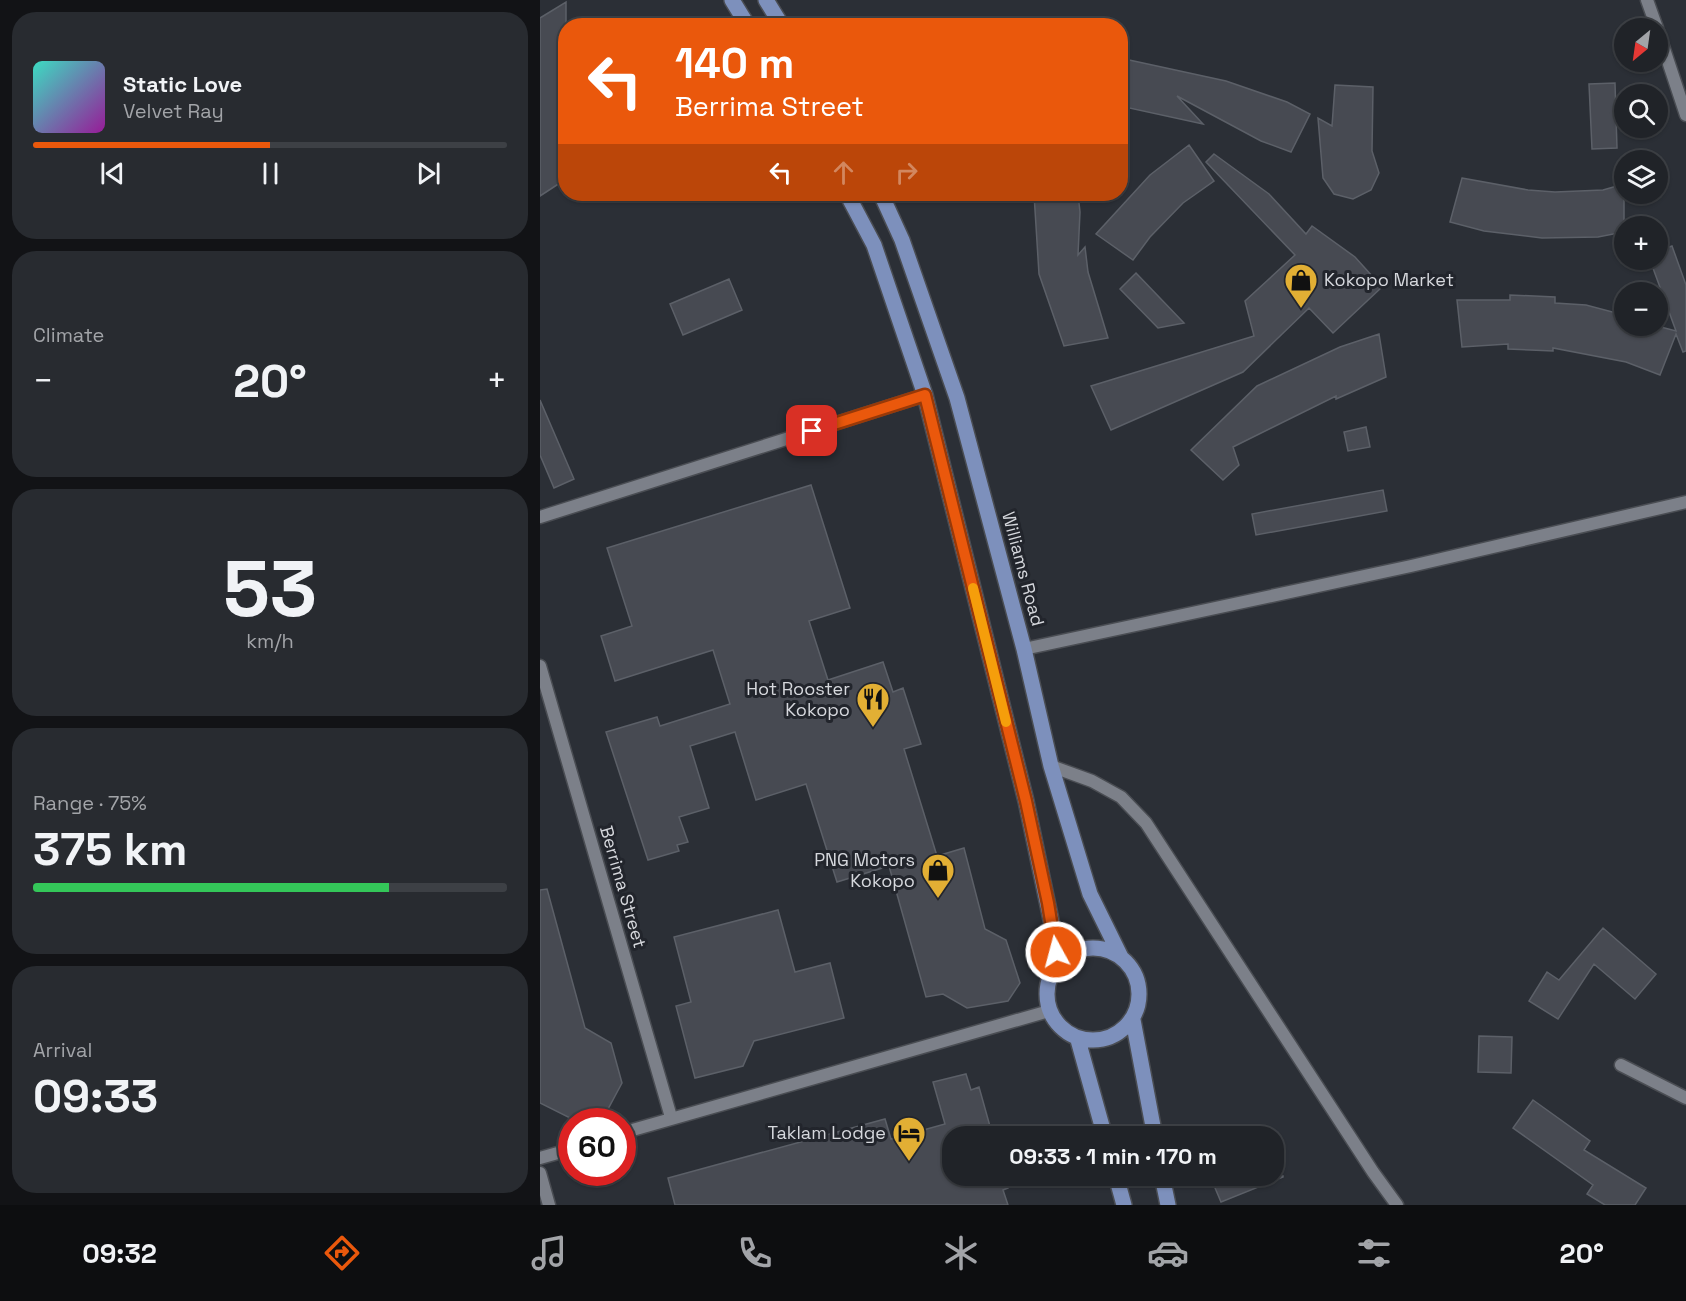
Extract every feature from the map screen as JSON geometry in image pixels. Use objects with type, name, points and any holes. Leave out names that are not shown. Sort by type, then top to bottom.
[{"type":"main road","points":[[732,0],[743,18]]},
{"type":"main road","points":[[766,0],[777,18]]},
{"type":"main road","points":[[851,201],[874,245],[925,395],[1026,801],[1054,930],[1057,964],[1047,987],[1049,1011],[1058,1025],[1078,1040],[1105,1040],[1120,1033],[1133,1020]]},
{"type":"main road","name":"Williams Road","points":[[884,201],[902,240],[957,398],[1024,649],[1051,766],[1090,894],[1121,957],[1133,969],[1139,986],[1139,1004],[1133,1020],[1153,1126]]},
{"type":"main road","points":[[1057,964],[1080,949],[1094,947],[1108,950],[1121,957]]},
{"type":"main road","points":[[1078,1040],[1102,1126]]},
{"type":"main road","points":[[1119,1186],[1124,1205]]},
{"type":"main road","points":[[1164,1186],[1168,1205]]},
{"type":"street","points":[[1647,0],[1653,18]]},
{"type":"street","points":[[1668,62],[1686,115]]},
{"type":"street","points":[[540,517],[925,395]]},
{"type":"street","points":[[1024,649],[1422,563],[1686,502]]},
{"type":"street","name":"Berrima Street","points":[[540,666],[671,1118]]},
{"type":"street","points":[[1051,766],[1092,782],[1121,797],[1146,823],[1373,1172],[1397,1205]]},
{"type":"street","points":[[636,1128],[1049,1011]]},
{"type":"street","points":[[1621,1065],[1686,1098]]},
{"type":"street","points":[[540,1158],[558,1153]]},
{"type":"street","points":[[540,1173],[549,1205]]},
{"type":"building","points":[[566,2],[566,18],[558,18],[558,184],[540,196],[540,18]]},
{"type":"building","points":[[1128,60],[1226,81],[1287,102],[1310,114],[1291,152],[1261,141],[1177,96],[1203,124],[1128,108]]},
{"type":"building","points":[[1615,83],[1614,138],[1617,138],[1617,148],[1592,149],[1589,84]]},
{"type":"building","points":[[1335,85],[1373,87],[1372,151],[1379,173],[1371,190],[1353,199],[1334,194],[1323,178],[1318,118],[1332,126]]},
{"type":"building","points":[[1189,145],[1214,181],[1183,203],[1150,237],[1133,260],[1096,234],[1150,175]]},
{"type":"building","points":[[1214,154],[1269,194],[1306,234],[1312,226],[1355,257],[1382,287],[1333,333],[1309,308],[1243,372],[1111,430],[1091,386],[1254,336],[1245,301],[1295,255],[1206,162]]},
{"type":"building","points":[[1462,178],[1528,190],[1555,192],[1603,190],[1614,187],[1614,204],[1624,204],[1624,216],[1614,216],[1614,234],[1598,237],[1542,238],[1484,231],[1450,222]]},
{"type":"building","points":[[1034,201],[1079,201],[1078,255],[1085,247],[1088,272],[1108,338],[1064,346],[1039,274]]},
{"type":"building","points":[[1672,246],[1686,285],[1686,351],[1683,352],[1676,334],[1660,375],[1626,362],[1553,348],[1553,351],[1508,349],[1508,344],[1462,347],[1457,300],[1510,300],[1510,295],[1555,297],[1555,303],[1586,305],[1614,312],[1614,336],[1668,336],[1668,329],[1676,331],[1668,309],[1668,282],[1658,282],[1654,270],[1668,270],[1668,247]]},
{"type":"building","points":[[1136,273],[1184,323],[1158,328],[1120,289]]},
{"type":"building","points":[[729,279],[742,310],[683,335],[670,304]]},
{"type":"building","points":[[1379,334],[1386,377],[1336,399],[1336,396],[1233,447],[1239,465],[1223,480],[1191,450],[1257,386],[1340,347]]},
{"type":"building","points":[[540,400],[574,479],[554,488],[540,455]]},
{"type":"building","points":[[1366,427],[1370,447],[1348,451],[1344,432]]},
{"type":"building","points":[[811,485],[850,608],[809,621],[828,680],[883,662],[893,692],[903,688],[921,744],[904,749],[937,856],[964,848],[985,929],[1006,940],[1020,983],[1008,1001],[967,1008],[943,994],[926,997],[889,866],[837,882],[806,784],[756,800],[735,732],[690,746],[709,808],[679,817],[688,842],[677,845],[679,851],[648,860],[606,732],[657,717],[660,726],[730,704],[713,650],[615,681],[601,636],[632,626],[607,548]]},
{"type":"building","points":[[1383,490],[1387,511],[1256,535],[1252,514]]},
{"type":"building","points":[[547,889],[585,1028],[611,1043],[622,1083],[609,1108],[558,1108],[558,1112],[540,1103],[540,890]]},
{"type":"building","points":[[778,910],[795,972],[830,963],[844,1018],[754,1041],[743,1066],[695,1078],[676,1006],[691,1002],[674,937]]},
{"type":"building","points":[[1603,928],[1656,974],[1635,999],[1594,964],[1558,1019],[1529,1001],[1547,972],[1559,980]]},
{"type":"building","points":[[1479,1036],[1512,1037],[1511,1073],[1478,1072]]},
{"type":"building","points":[[966,1074],[971,1090],[979,1087],[990,1126],[942,1126],[942,1186],[1007,1186],[1008,1188],[1003,1190],[1008,1205],[675,1205],[668,1178],[885,1119],[891,1139],[945,1124],[933,1082]]},
{"type":"building","points":[[1533,1100],[1590,1141],[1584,1150],[1646,1188],[1635,1205],[1605,1205],[1587,1194],[1593,1185],[1513,1128]]},
{"type":"building","points":[[1214,1186],[1261,1186],[1221,1202]]},
{"type":"slow traffic","points":[[973,588],[1006,722]]},
{"type":"place","name":"Kokopo Market","points":[[1301,309]]},
{"type":"place","name":"Hot Rooster Kokopo","points":[[873,728]]},
{"type":"place","name":"PNG Motors Kokopo","points":[[938,899]]},
{"type":"place","name":"Taklam Lodge","points":[[909,1162]]},
{"type":"route","points":[[812,431],[925,395],[1026,801],[1056,952]]}]
